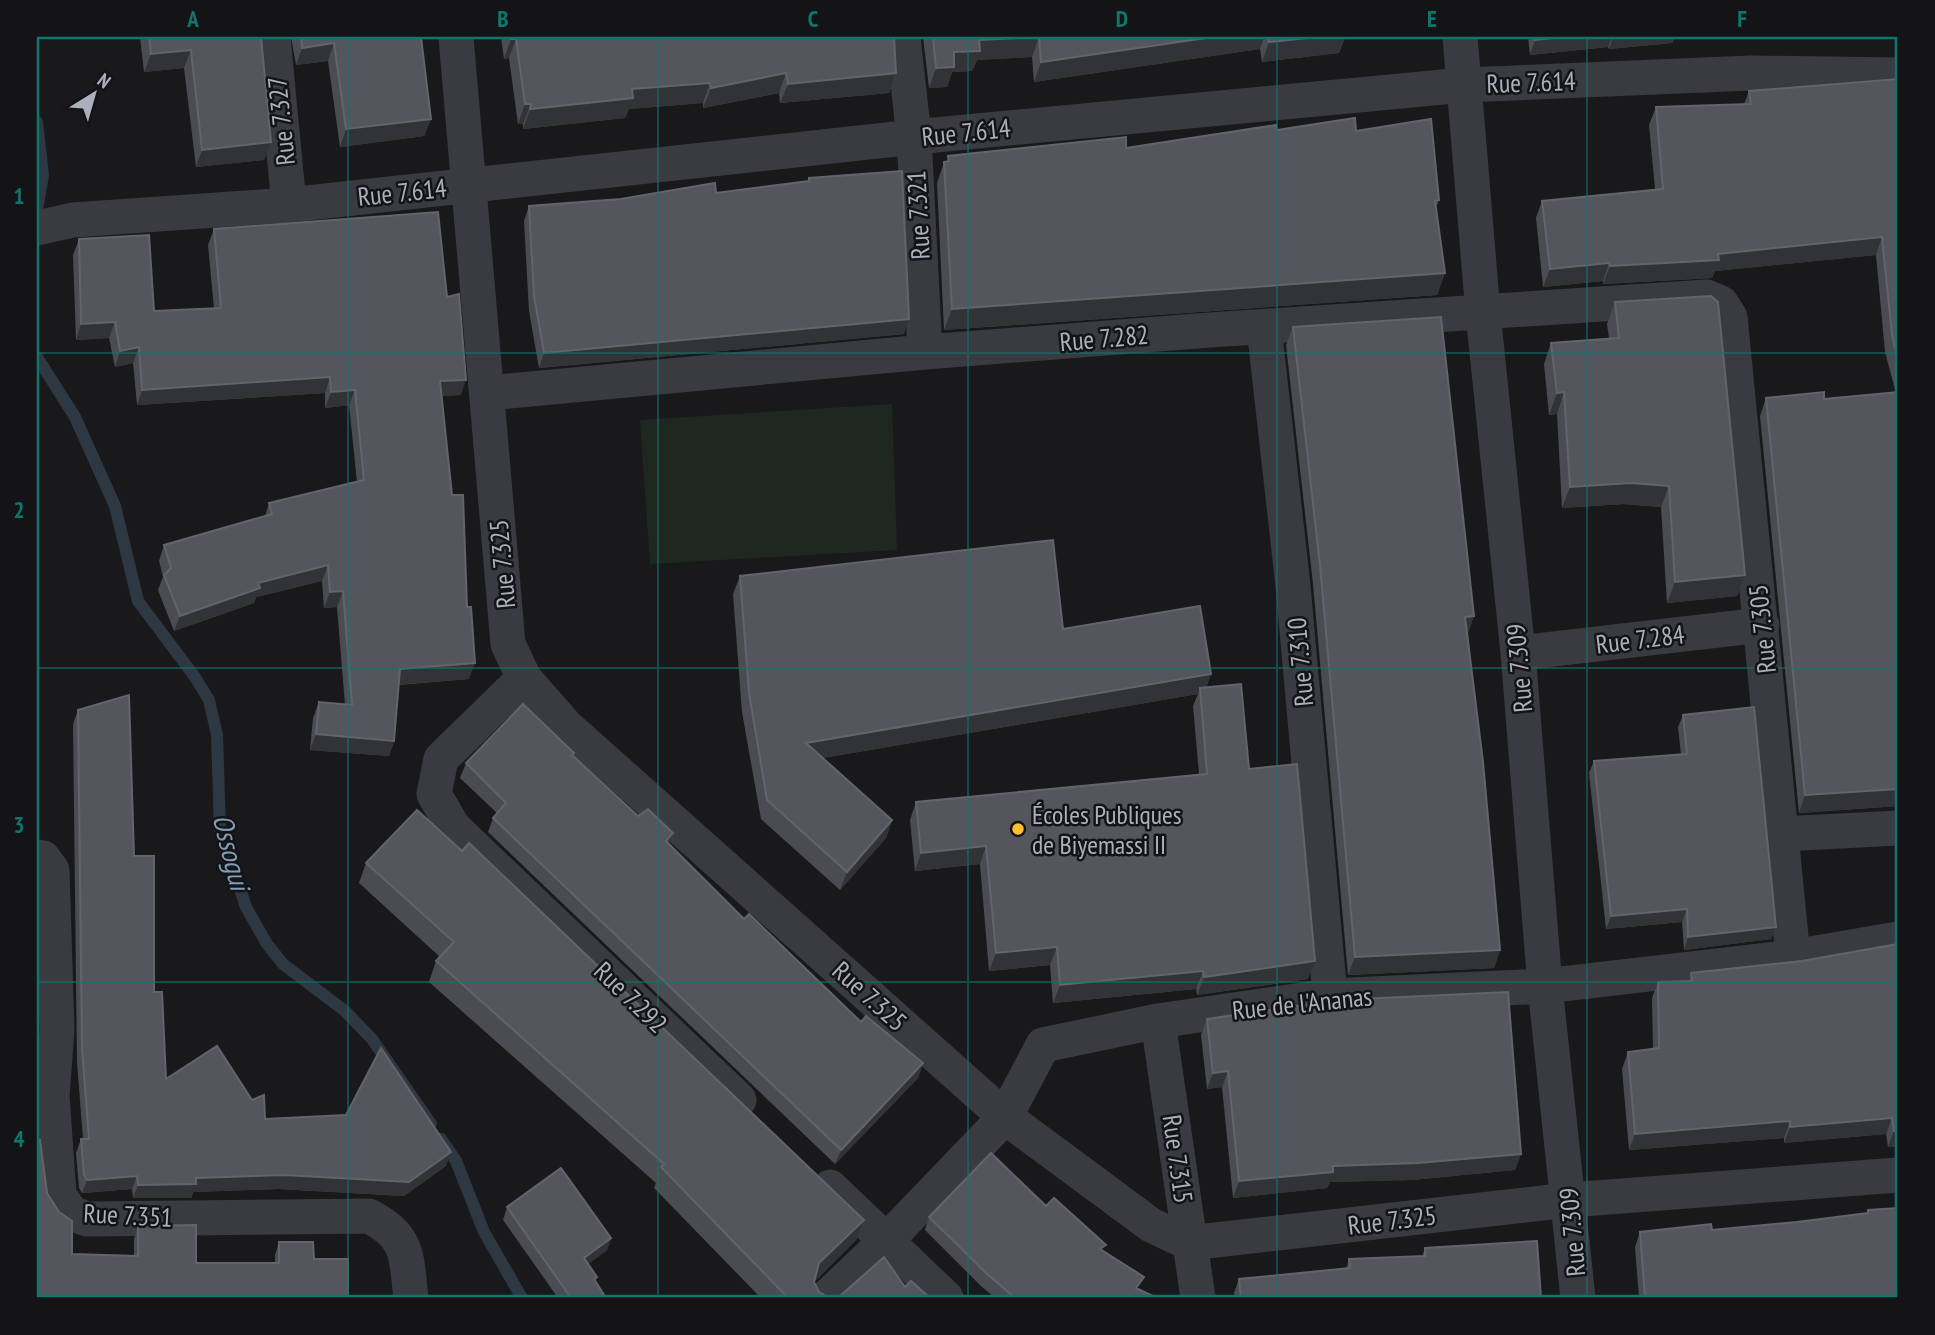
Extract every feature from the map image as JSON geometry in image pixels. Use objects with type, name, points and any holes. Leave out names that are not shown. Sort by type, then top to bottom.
[{"type":"street","name":"Rue 7.327","points":[[273,37],[289,205]]},
{"type":"street","name":"Rue 7.325","points":[[456,37],[471,185],[508,643],[524,678],[566,726],[1006,1117],[1151,1224],[1189,1243],[1569,1200],[1898,1175]]},
{"type":"street","name":"Rue 7.321","points":[[903,37],[914,137],[925,352]]},
{"type":"street","name":"Rue 7.309","points":[[1460,37],[1483,313],[1518,653],[1545,986],[1578,1298]]},
{"type":"street","name":"Rue 7.614","points":[[37,228],[73,220],[289,205],[914,137],[1464,85],[1751,73],[1898,75]]},
{"type":"street","name":"Rue 7.282","points":[[488,393],[925,352],[1264,327],[1707,298],[1721,303]]},
{"type":"street","name":"Rue 7.305","points":[[1721,303],[1730,317],[1793,957]]},
{"type":"street","name":"Rue 7.310","points":[[1264,327],[1293,586],[1331,996]]},
{"type":"street","name":"Rue 7.284","points":[[1518,653],[1762,625]]},
{"type":"street","name":"Rue 7.292","points":[[524,678],[441,759],[434,794],[453,827],[765,1126]]},
{"type":"street","points":[[1782,834],[1898,828]]},
{"type":"street","name":"Rue 7.351","points":[[37,857],[43,859],[52,870],[57,1030],[52,1096],[59,1195],[71,1213],[87,1219],[369,1216],[391,1227],[405,1247],[411,1298]]},
{"type":"street","name":"Rue de l'Ananas","points":[[826,1298],[886,1241],[1006,1117],[1043,1045],[1158,1021],[1331,996],[1545,986],[1793,957],[1898,939]]},
{"type":"street","name":"Rue 7.315","points":[[1158,1021],[1198,1298]]},
{"type":"street","points":[[805,1164],[946,1298]]},
{"type":"shaded area","points":[[892,404],[897,550],[650,564],[640,420]]},
{"type":"building","points":[[149,37],[261,37],[271,142],[202,150],[191,50],[151,54]]},
{"type":"building","points":[[301,37],[421,37],[431,119],[346,129],[334,43],[302,48]]},
{"type":"building","points":[[511,37],[894,37],[896,73],[788,84],[786,73],[711,88],[710,83],[632,89],[633,98],[530,109],[531,104],[525,104],[516,39]]},
{"type":"building","points":[[933,37],[1039,37],[979,40],[980,51],[954,52],[954,67],[936,68]]},
{"type":"building","points":[[1039,37],[1213,37],[1041,62]]},
{"type":"building","points":[[1268,37],[1317,37],[1269,42]]},
{"type":"building","points":[[1535,37],[1564,37],[1535,40]]},
{"type":"building","points":[[1898,79],[1898,360],[1892,335],[1882,237],[1718,254],[1719,260],[1610,266],[1609,263],[1550,269],[1542,201],[1663,189],[1656,107],[1751,104],[1749,91]]},
{"type":"building","points":[[1355,118],[1356,131],[1431,119],[1439,200],[1435,201],[1445,273],[952,309],[944,162],[949,161],[948,156],[1126,137],[1126,148],[1276,125],[1277,130]]},
{"type":"building","points":[[902,171],[909,319],[544,353],[534,296],[529,206],[621,199],[715,183],[716,193],[809,181],[809,178]]},
{"type":"building","points":[[438,212],[447,297],[459,294],[466,380],[440,381],[452,495],[463,495],[467,607],[471,607],[475,663],[400,669],[394,741],[316,734],[319,702],[352,705],[343,591],[330,592],[328,565],[258,583],[260,588],[180,616],[164,575],[171,568],[164,545],[272,514],[269,503],[364,480],[355,390],[331,392],[330,377],[142,390],[139,347],[120,351],[115,322],[81,324],[79,239],[149,235],[154,311],[221,308],[214,229]]},
{"type":"building","points":[[1711,296],[1718,302],[1745,575],[1675,582],[1669,486],[1631,483],[1570,487],[1564,392],[1557,393],[1551,343],[1619,338],[1615,302]]},
{"type":"building","points":[[1441,317],[1474,616],[1465,617],[1483,762],[1500,950],[1355,957],[1320,565],[1293,327]]},
{"type":"building","points":[[1824,392],[1824,399],[1898,392],[1898,789],[1805,795],[1766,398]]},
{"type":"building","points":[[1053,540],[1063,629],[1200,606],[1211,674],[806,743],[892,820],[847,872],[767,800],[749,693],[740,576]]},
{"type":"building","points":[[1241,684],[1249,769],[1297,764],[1315,961],[1204,977],[1203,971],[1060,985],[1057,947],[996,953],[986,846],[921,853],[916,802],[1207,774],[1200,688]]},
{"type":"building","points":[[129,695],[134,856],[154,856],[154,992],[162,992],[166,1079],[217,1046],[252,1100],[264,1095],[265,1119],[346,1115],[381,1048],[451,1152],[409,1182],[284,1175],[196,1178],[196,1184],[138,1185],[137,1176],[87,1180],[84,1175],[81,1139],[89,1139],[82,1049],[78,710]]},
{"type":"building","points":[[523,704],[574,753],[572,755],[638,816],[648,809],[673,833],[666,841],[744,919],[749,914],[861,1022],[866,1016],[923,1063],[841,1150],[493,818],[506,803],[466,763]]},
{"type":"building","points":[[1754,707],[1776,927],[1688,937],[1687,909],[1611,916],[1594,761],[1687,754],[1683,715]]},
{"type":"building","points":[[417,810],[462,851],[469,843],[864,1220],[819,1263],[814,1282],[819,1292],[828,1297],[839,1297],[884,1257],[905,1287],[911,1281],[930,1298],[788,1298],[661,1167],[664,1164],[436,961],[454,942],[366,863]]},
{"type":"building","points":[[1898,944],[1898,1131],[1894,1131],[1892,1118],[1790,1127],[1790,1121],[1635,1134],[1628,1052],[1659,1048],[1658,982],[1692,981],[1691,973],[1802,961]]},
{"type":"building","points":[[1508,992],[1521,1154],[1418,1163],[1333,1166],[1333,1172],[1239,1181],[1228,1071],[1213,1073],[1207,1019],[1338,1000]]},
{"type":"building","points":[[37,1140],[40,1140],[47,1193],[59,1212],[72,1221],[72,1254],[138,1256],[138,1226],[196,1225],[196,1263],[279,1263],[279,1242],[313,1242],[314,1259],[348,1259],[348,1298],[37,1298]]},
{"type":"building","points":[[991,1153],[1046,1206],[1054,1198],[1106,1245],[1100,1249],[1144,1277],[1136,1288],[1157,1298],[1015,1298],[986,1273],[929,1217]]},
{"type":"building","points":[[561,1168],[611,1238],[584,1258],[597,1277],[594,1279],[606,1298],[571,1298],[507,1207]]},
{"type":"building","points":[[1898,1208],[1898,1298],[1645,1298],[1640,1232],[1711,1224],[1712,1230]]},
{"type":"building","points":[[1537,1241],[1541,1298],[1241,1298],[1239,1279],[1350,1268],[1349,1259],[1425,1256],[1425,1248]]},
{"type":"waterway","name":"Ossogui","points":[[37,122],[43,175],[37,210]]},
{"type":"waterway","name":"Ossogui","points":[[37,357],[75,417],[115,506],[138,601],[209,700],[217,735],[220,830],[246,907],[267,944],[283,964],[345,1011],[372,1039],[431,1124]]},
{"type":"waterway","name":"Ossogui","points":[[441,1139],[456,1161],[484,1232],[522,1298]]},
{"type":"place","name":"Écoles Publiques de Biyemassi II","points":[[1018,829]]}]
